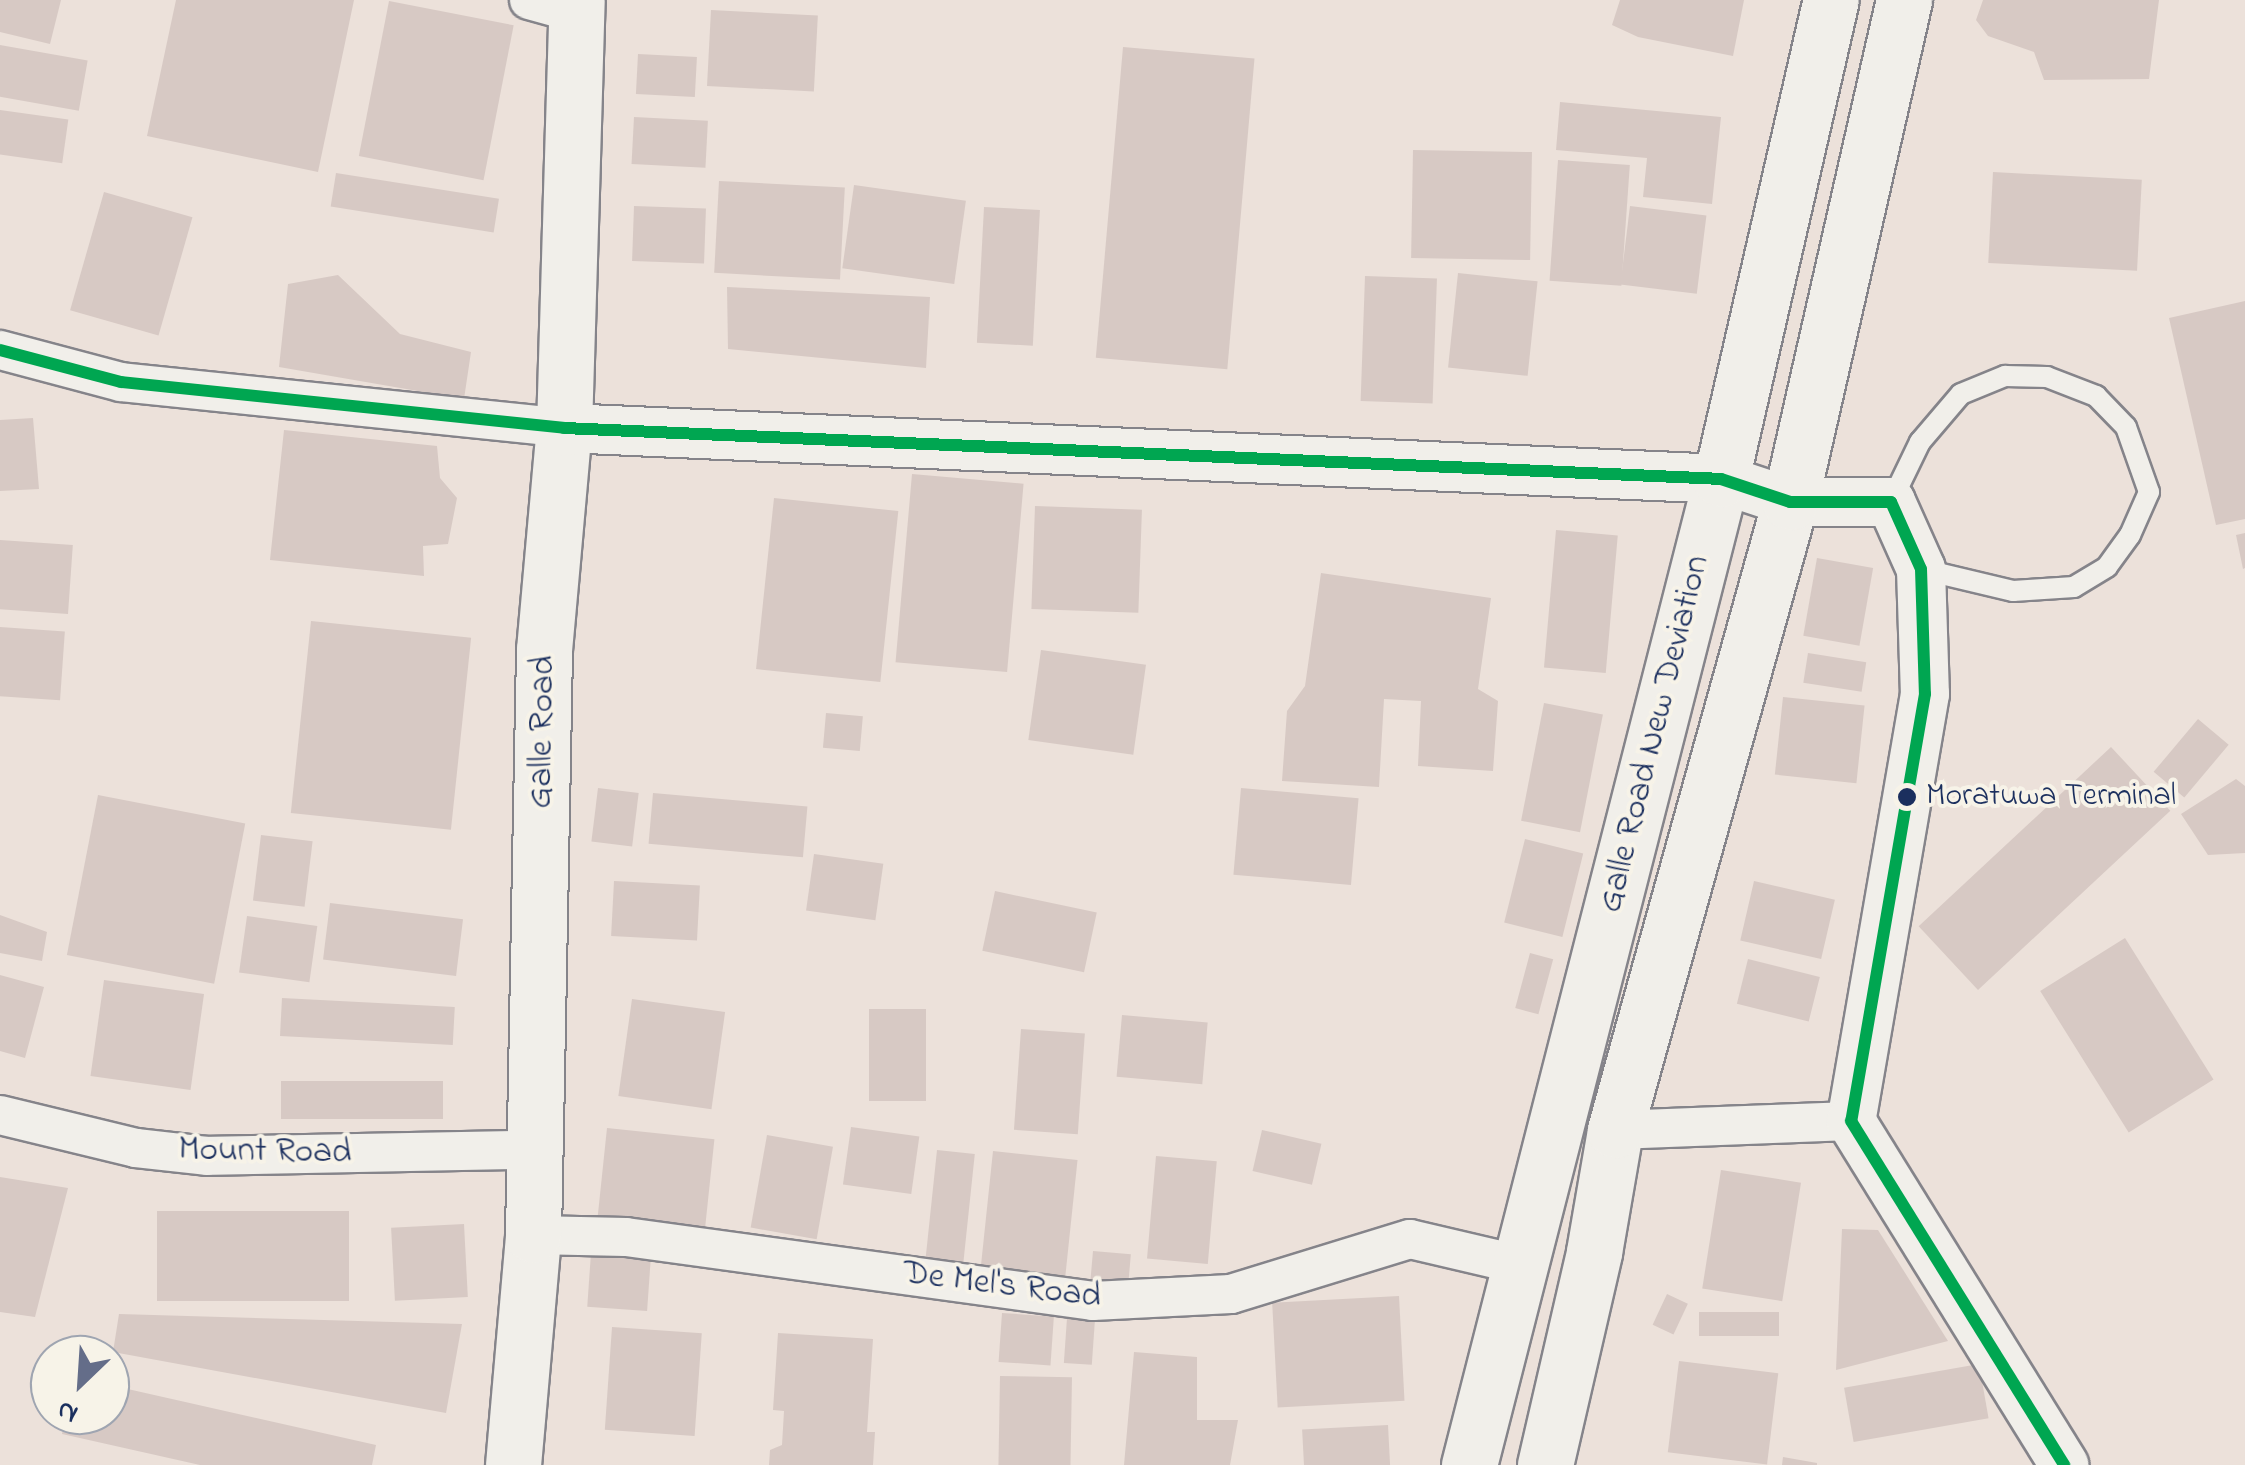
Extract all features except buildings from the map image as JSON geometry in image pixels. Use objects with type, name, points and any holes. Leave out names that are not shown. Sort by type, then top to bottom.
[{"type":"main road","name":"Galle Road New Deviation","points":[[1468,1465],[1720,480],[1831,0]]},
{"type":"main road","name":"Galle Road New Deviation","points":[[1545,1465],[1594,1252],[1615,1130],[1790,502],[1904,0]]},
{"type":"main road","name":"Galle Road","points":[[513,1465],[534,1235],[544,650],[564,428],[561,4]]},
{"type":"street","points":[[0,350],[121,382],[564,428],[1720,480],[1790,502],[1890,502],[1921,570],[1925,694],[1851,1122],[2064,1465]]},
{"type":"street","name":"Mount Road","points":[[0,1115],[136,1148],[208,1156],[534,1150]]},
{"type":"street","points":[[1615,1130],[1851,1122]]},
{"type":"street","name":"De Mel's Road","points":[[534,1235],[626,1237],[1093,1301],[1232,1294],[1410,1239],[1521,1265]]},
{"type":"lane","points":[[1890,502],[1920,442],[1961,394],[2005,376],[2047,377],[2096,396],[2126,426],[2148,492],[2130,535],[2108,567],[2074,587],[2013,592],[1921,570]]},
{"type":"transit line","points":[[0,350],[121,382],[564,428],[1721,479],[1790,502],[1891,502],[1921,569],[1925,694],[1851,1121],[2064,1465]]},
{"type":"place","name":"Moratuwa Terminal","points":[[1907,797]]}]
